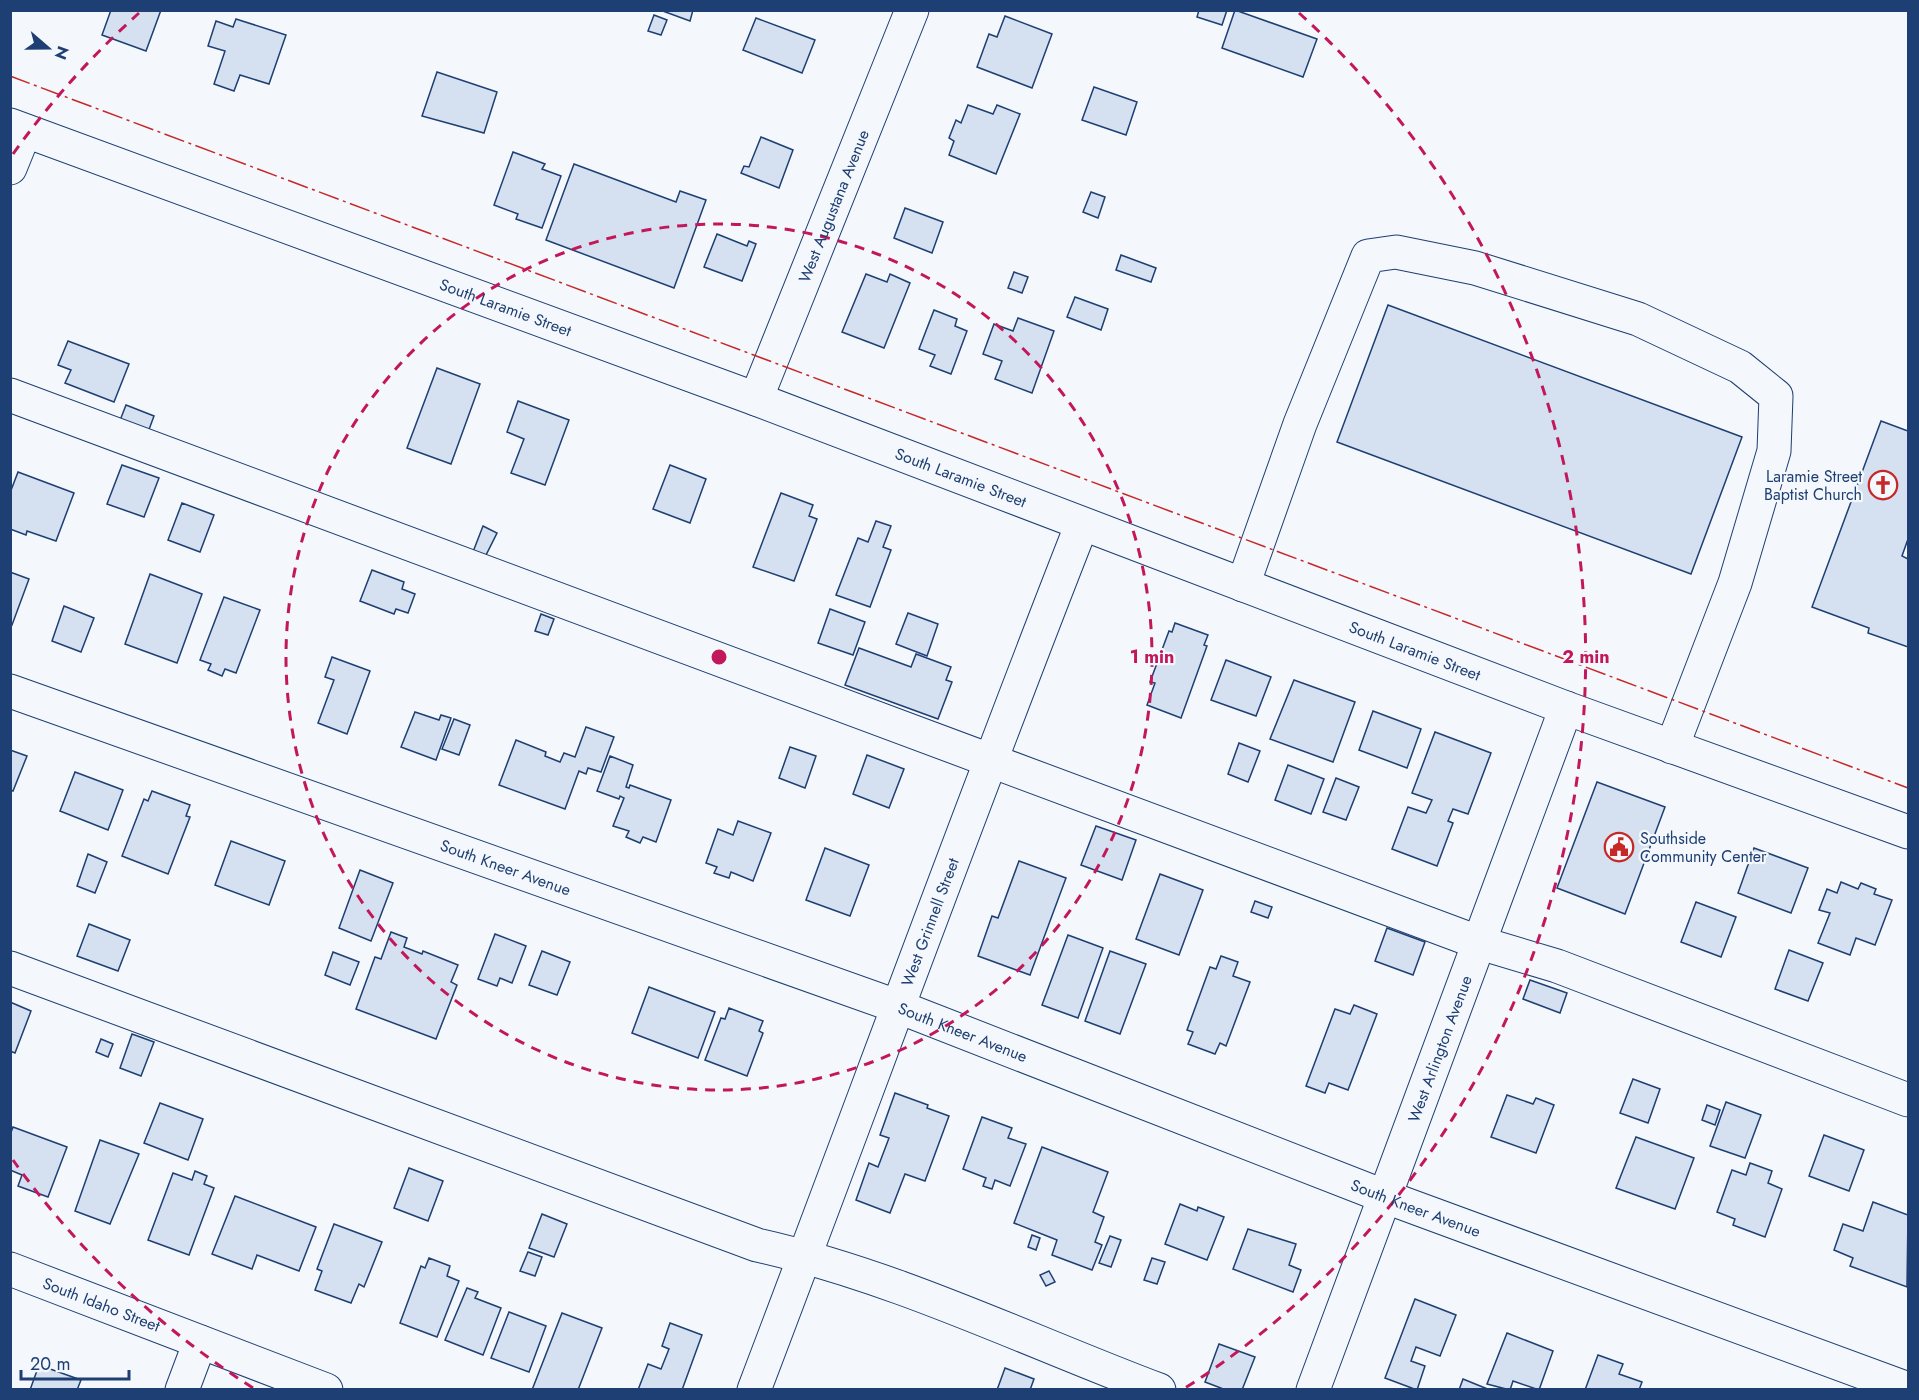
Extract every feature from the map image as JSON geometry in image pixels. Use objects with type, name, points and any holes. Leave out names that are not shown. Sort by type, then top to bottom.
[{"type":"street","name":"West Augustana Avenue","points":[[756,399],[912,10]]},
{"type":"street","name":"South Laramie Street","points":[[18,128],[756,399],[1566,708],[1908,832]]},
{"type":"street","points":[[10,168],[18,128]]},
{"type":"street","points":[[1243,585],[1300,424],[1368,256],[1396,252],[1475,268],[1638,319],[1740,367],[1776,396],[1774,451],[1755,517],[1735,583],[1672,747]]},
{"type":"street","points":[[10,396],[1480,943],[1557,966],[1908,1100]]},
{"type":"street","name":"West Grinnell Street","points":[[754,1389],[990,759],[1082,524]]},
{"type":"street","name":"South Kneer Avenue","points":[[10,692],[899,1007],[1386,1197],[1908,1389]]},
{"type":"street","name":"West Arlington Avenue","points":[[1313,1389],[1566,708]]},
{"type":"street","points":[[10,968],[757,1245],[805,1256],[896,1287],[1159,1389]]},
{"type":"street","name":"South Idaho Street","points":[[10,1269],[326,1389]]},
{"type":"street","points":[[182,1389],[200,1342]]},
{"type":"building","points":[[111,10],[161,10],[146,51],[102,35]]},
{"type":"building","points":[[660,10],[693,10],[690,21]]},
{"type":"building","points":[[1199,10],[1227,10],[1222,25],[1197,17]]},
{"type":"building","points":[[1235,10],[1317,39],[1303,77],[1222,48]]},
{"type":"building","points":[[654,15],[667,20],[661,35],[648,31]]},
{"type":"building","points":[[1005,16],[1052,34],[1032,88],[977,67],[989,34],[997,37]]},
{"type":"building","points":[[756,18],[815,40],[802,73],[743,50]]},
{"type":"building","points":[[236,19],[286,35],[269,84],[240,75],[234,91],[214,84],[225,51],[208,46],[216,21],[233,27]]},
{"type":"building","points":[[437,72],[497,92],[484,133],[422,116]]},
{"type":"building","points":[[1094,87],[1137,102],[1126,135],[1082,120]]},
{"type":"building","points":[[968,105],[993,114],[997,105],[1020,114],[996,174],[949,155],[954,141],[949,138],[956,120],[961,123]]},
{"type":"building","points":[[761,137],[793,150],[779,188],[741,173],[744,166],[749,167]]},
{"type":"building","points":[[513,152],[545,164],[542,169],[561,176],[542,228],[516,219],[518,214],[494,205]]},
{"type":"building","points":[[574,164],[676,202],[680,191],[706,200],[674,288],[546,240]]},
{"type":"building","points":[[1091,192],[1105,197],[1098,218],[1083,212]]},
{"type":"building","points":[[905,208],[943,222],[932,253],[894,238]]},
{"type":"building","points":[[717,234],[747,246],[749,241],[756,244],[742,281],[704,267]]},
{"type":"building","points":[[1121,255],[1156,268],[1151,282],[1116,270]]},
{"type":"building","points":[[1014,272],[1028,277],[1022,293],[1008,288]]},
{"type":"building","points":[[866,274],[887,282],[890,274],[910,283],[884,348],[842,332]]},
{"type":"building","points":[[1075,297],[1108,309],[1101,330],[1067,317]]},
{"type":"building","points":[[1388,305],[1742,437],[1691,574],[1337,442]]},
{"type":"building","points":[[934,310],[957,319],[955,326],[967,331],[951,374],[930,366],[935,355],[919,349]]},
{"type":"building","points":[[1018,318],[1054,331],[1032,393],[995,379],[1002,361],[983,354],[994,324],[1013,331]]},
{"type":"building","points":[[68,341],[129,364],[114,402],[65,383],[71,370],[58,365]]},
{"type":"building","points":[[437,368],[480,384],[451,464],[407,448]]},
{"type":"building","points":[[518,401],[569,420],[545,485],[511,473],[524,439],[507,432]]},
{"type":"building","points":[[126,405],[154,416],[147,435],[119,423]]},
{"type":"building","name":"Laramie Street Baptist Church","points":[[1881,421],[1908,431],[1908,539],[1902,556],[1908,559],[1908,647],[1868,633],[1869,628],[1812,607]]},
{"type":"building","points":[[122,465],[159,478],[144,517],[107,504]]},
{"type":"building","points":[[670,465],[706,479],[690,523],[653,509]]},
{"type":"building","points":[[18,472],[74,493],[56,541],[27,531],[26,535],[10,529],[10,493]]},
{"type":"building","points":[[781,493],[813,505],[809,516],[817,519],[794,581],[753,567]]},
{"type":"building","points":[[182,503],[214,515],[200,552],[168,540]]},
{"type":"building","points":[[876,521],[891,526],[883,547],[891,550],[870,607],[836,595],[858,538],[868,542]]},
{"type":"building","points":[[483,526],[497,533],[483,561],[471,557]]},
{"type":"building","points":[[372,570],[404,582],[402,589],[415,594],[408,613],[396,609],[394,614],[360,601]]},
{"type":"building","points":[[10,572],[29,579],[12,625],[10,624]]},
{"type":"building","points":[[150,574],[202,594],[177,663],[125,644]]},
{"type":"building","points":[[224,597],[260,610],[236,673],[225,669],[222,676],[208,670],[211,664],[200,660]]},
{"type":"building","points":[[64,606],[94,618],[81,652],[52,641]]},
{"type":"building","points":[[830,609],[865,622],[853,655],[818,643]]},
{"type":"building","points":[[908,613],[938,624],[927,656],[896,644]]},
{"type":"building","points":[[541,614],[554,619],[548,635],[535,631]]},
{"type":"building","points":[[1175,623],[1208,635],[1204,645],[1207,646],[1181,718],[1147,705],[1155,683],[1150,682],[1169,631],[1172,632]]},
{"type":"building","points":[[859,648],[911,667],[916,654],[951,667],[946,680],[952,682],[938,719],[845,685]]},
{"type":"building","points":[[332,657],[370,671],[347,734],[318,723],[334,680],[325,677]]},
{"type":"building","points":[[1226,660],[1271,677],[1256,716],[1211,700]]},
{"type":"building","points":[[1294,680],[1355,702],[1333,762],[1270,739]]},
{"type":"building","points":[[1373,711],[1421,729],[1407,768],[1359,750]]},
{"type":"building","points":[[415,712],[439,720],[441,715],[451,718],[436,760],[401,747]]},
{"type":"building","points":[[454,719],[470,725],[459,755],[442,749]]},
{"type":"building","points":[[586,727],[614,737],[601,772],[588,768],[586,774],[579,771],[565,809],[499,785],[516,740],[546,752],[545,756],[560,762],[564,753],[575,757]]},
{"type":"building","points":[[1435,732],[1491,753],[1468,814],[1453,809],[1448,821],[1453,823],[1437,866],[1392,849],[1408,807],[1426,813],[1432,800],[1412,793]]},
{"type":"building","points":[[1239,743],[1260,751],[1248,782],[1228,774]]},
{"type":"building","points":[[790,747],[816,756],[805,788],[779,778]]},
{"type":"building","points":[[10,750],[27,756],[13,791],[10,790]]},
{"type":"building","points":[[867,755],[904,769],[889,808],[853,794]]},
{"type":"building","points":[[610,756],[633,765],[626,787],[629,788],[630,785],[671,800],[656,842],[643,837],[640,843],[626,837],[629,831],[613,826],[624,798],[620,796],[619,799],[597,791]]},
{"type":"building","points":[[1288,765],[1324,779],[1311,814],[1275,800]]},
{"type":"building","points":[[75,772],[123,790],[108,830],[60,811]]},
{"type":"building","points":[[1336,778],[1359,787],[1346,820],[1323,812]]},
{"type":"building","points":[[1597,782],[1665,807],[1625,914],[1557,888]]},
{"type":"building","points":[[152,791],[190,805],[186,816],[190,817],[168,874],[122,856],[144,799],[148,801]]},
{"type":"building","points":[[738,821],[771,833],[753,881],[731,872],[729,878],[714,873],[717,867],[706,863],[718,829],[733,835]]},
{"type":"building","points":[[1096,826],[1136,840],[1122,880],[1081,865]]},
{"type":"building","points":[[231,841],[285,861],[269,905],[215,885]]},
{"type":"building","points":[[825,848],[869,865],[850,916],[806,900]]},
{"type":"building","points":[[1754,848],[1808,868],[1791,913],[1738,893]]},
{"type":"building","points":[[88,854],[107,862],[95,893],[77,886]]},
{"type":"building","points":[[1019,861],[1066,878],[1030,975],[978,956],[992,916],[998,918]]},
{"type":"building","points":[[360,870],[393,883],[371,941],[339,928]]},
{"type":"building","points":[[1160,874],[1203,890],[1179,955],[1136,939]]},
{"type":"building","points":[[1841,882],[1858,889],[1861,883],[1876,889],[1874,894],[1892,900],[1875,945],[1856,938],[1850,955],[1818,943],[1830,913],[1819,910],[1827,889],[1837,893]]},
{"type":"building","points":[[1255,901],[1272,907],[1268,918],[1251,912]]},
{"type":"building","points":[[1696,902],[1736,917],[1721,957],[1681,942]]},
{"type":"building","points":[[89,924],[130,940],[118,971],[77,956]]},
{"type":"building","points":[[1387,928],[1425,942],[1413,975],[1375,961]]},
{"type":"building","points":[[391,932],[407,938],[404,947],[422,954],[423,951],[458,965],[451,982],[457,985],[436,1039],[356,1009],[375,957],[381,959]]},
{"type":"building","points":[[495,934],[526,946],[512,983],[500,978],[497,986],[478,979]]},
{"type":"building","points":[[1068,935],[1103,948],[1078,1018],[1042,1005]]},
{"type":"building","points":[[1789,950],[1823,963],[1808,1001],[1775,989]]},
{"type":"building","points":[[542,951],[570,962],[557,995],[529,985]]},
{"type":"building","points":[[1110,951],[1146,964],[1120,1034],[1085,1021]]},
{"type":"building","points":[[333,952],[359,962],[350,985],[325,975]]},
{"type":"building","points":[[1221,956],[1238,962],[1233,976],[1250,982],[1226,1046],[1220,1043],[1215,1054],[1188,1044],[1193,1032],[1187,1030],[1210,967],[1216,969]]},
{"type":"building","points":[[1530,980],[1567,993],[1560,1013],[1523,999]]},
{"type":"building","points":[[649,987],[715,1012],[698,1058],[632,1033]]},
{"type":"building","points":[[10,1002],[31,1011],[15,1053],[10,1051]]},
{"type":"building","points":[[1354,1005],[1377,1014],[1348,1090],[1329,1083],[1325,1093],[1306,1086],[1335,1009],[1350,1014]]},
{"type":"building","points":[[729,1008],[763,1021],[759,1031],[763,1033],[747,1076],[705,1060],[721,1018],[725,1019]]},
{"type":"building","points":[[132,1034],[154,1042],[141,1076],[120,1068]]},
{"type":"building","points":[[101,1039],[113,1044],[108,1057],[96,1052]]},
{"type":"building","points":[[1633,1079],[1660,1089],[1648,1123],[1620,1113]]},
{"type":"building","points":[[895,1093],[928,1105],[927,1108],[949,1116],[925,1181],[905,1174],[890,1213],[856,1200],[869,1163],[878,1167],[889,1138],[880,1135]]},
{"type":"building","points":[[1507,1095],[1533,1104],[1536,1098],[1554,1105],[1536,1153],[1491,1137]]},
{"type":"building","points":[[1726,1102],[1761,1115],[1745,1158],[1710,1146]]},
{"type":"building","points":[[160,1103],[203,1119],[188,1160],[144,1143]]},
{"type":"building","points":[[1707,1105],[1720,1110],[1715,1125],[1702,1120]]},
{"type":"building","points":[[982,1117],[1012,1128],[1008,1138],[1026,1144],[1010,1186],[995,1180],[992,1189],[983,1186],[986,1178],[963,1169]]},
{"type":"building","points":[[13,1127],[67,1147],[48,1197],[18,1186],[22,1175],[10,1170],[10,1135]]},
{"type":"building","points":[[1824,1135],[1864,1150],[1849,1191],[1809,1176]]},
{"type":"building","points":[[1636,1137],[1694,1158],[1675,1209],[1616,1188]]},
{"type":"building","points":[[100,1140],[139,1154],[110,1224],[75,1211]]},
{"type":"building","points":[[1042,1147],[1108,1172],[1093,1212],[1104,1217],[1095,1242],[1102,1245],[1092,1270],[1052,1255],[1057,1240],[1014,1223]]},
{"type":"building","points":[[1750,1163],[1772,1171],[1768,1183],[1782,1189],[1765,1237],[1733,1225],[1735,1219],[1717,1212],[1732,1170],[1746,1175]]},
{"type":"building","points":[[409,1168],[443,1181],[428,1221],[394,1208]]},
{"type":"building","points":[[195,1171],[207,1176],[204,1184],[214,1188],[189,1255],[148,1240],[173,1173],[192,1180]]},
{"type":"building","points":[[235,1196],[316,1227],[299,1271],[257,1255],[252,1269],[212,1254]]},
{"type":"building","points":[[1873,1202],[1908,1215],[1907,1287],[1850,1266],[1853,1258],[1834,1250],[1843,1224],[1863,1231]]},
{"type":"building","points":[[1180,1204],[1197,1211],[1198,1207],[1224,1217],[1207,1260],[1165,1244]]},
{"type":"building","points":[[542,1214],[567,1224],[554,1257],[529,1248]]},
{"type":"building","points":[[334,1224],[382,1242],[364,1287],[359,1284],[351,1303],[315,1290],[322,1271],[317,1269]]},
{"type":"building","points":[[1248,1229],[1296,1244],[1289,1265],[1301,1270],[1293,1292],[1233,1269]]},
{"type":"building","points":[[1032,1235],[1040,1238],[1036,1250],[1028,1247]]},
{"type":"building","points":[[1110,1236],[1121,1240],[1111,1267],[1099,1263]]},
{"type":"building","points":[[528,1252],[542,1257],[535,1276],[520,1271]]},
{"type":"building","points":[[429,1258],[450,1266],[447,1276],[459,1281],[437,1337],[400,1323],[421,1266],[425,1268]]},
{"type":"building","points":[[1152,1258],[1165,1262],[1157,1284],[1144,1280]]},
{"type":"building","points":[[1049,1271],[1055,1282],[1046,1286],[1040,1275]]},
{"type":"building","points":[[467,1288],[478,1292],[475,1298],[501,1308],[483,1355],[445,1340]]},
{"type":"building","points":[[1415,1299],[1456,1315],[1440,1356],[1416,1347],[1411,1361],[1425,1366],[1417,1390],[1385,1378]]},
{"type":"building","points":[[509,1312],[546,1326],[529,1372],[491,1358]]},
{"type":"building","points":[[562,1313],[602,1328],[578,1390],[532,1390]]},
{"type":"building","points":[[670,1323],[702,1335],[682,1390],[638,1390],[648,1364],[661,1369],[669,1349],[662,1346]]},
{"type":"building","points":[[1507,1333],[1553,1351],[1539,1390],[1513,1381],[1510,1390],[1487,1384]]},
{"type":"building","points":[[1219,1344],[1255,1357],[1242,1390],[1226,1390],[1205,1382]]},
{"type":"building","points":[[1598,1355],[1623,1364],[1619,1374],[1642,1382],[1639,1390],[1585,1390]]},
{"type":"building","points":[[39,1365],[81,1380],[77,1390],[30,1390]]},
{"type":"building","points":[[1005,1368],[1034,1379],[1030,1390],[997,1390]]},
{"type":"building","points":[[1463,1379],[1490,1390],[1459,1390]]},
{"type":"power","points":[[10,76],[1908,788]]},
{"type":"place","name":"Laramie Street Baptist Church","points":[[1883,485]]},
{"type":"place","name":"Southside Community Center","points":[[1619,847]]}]
